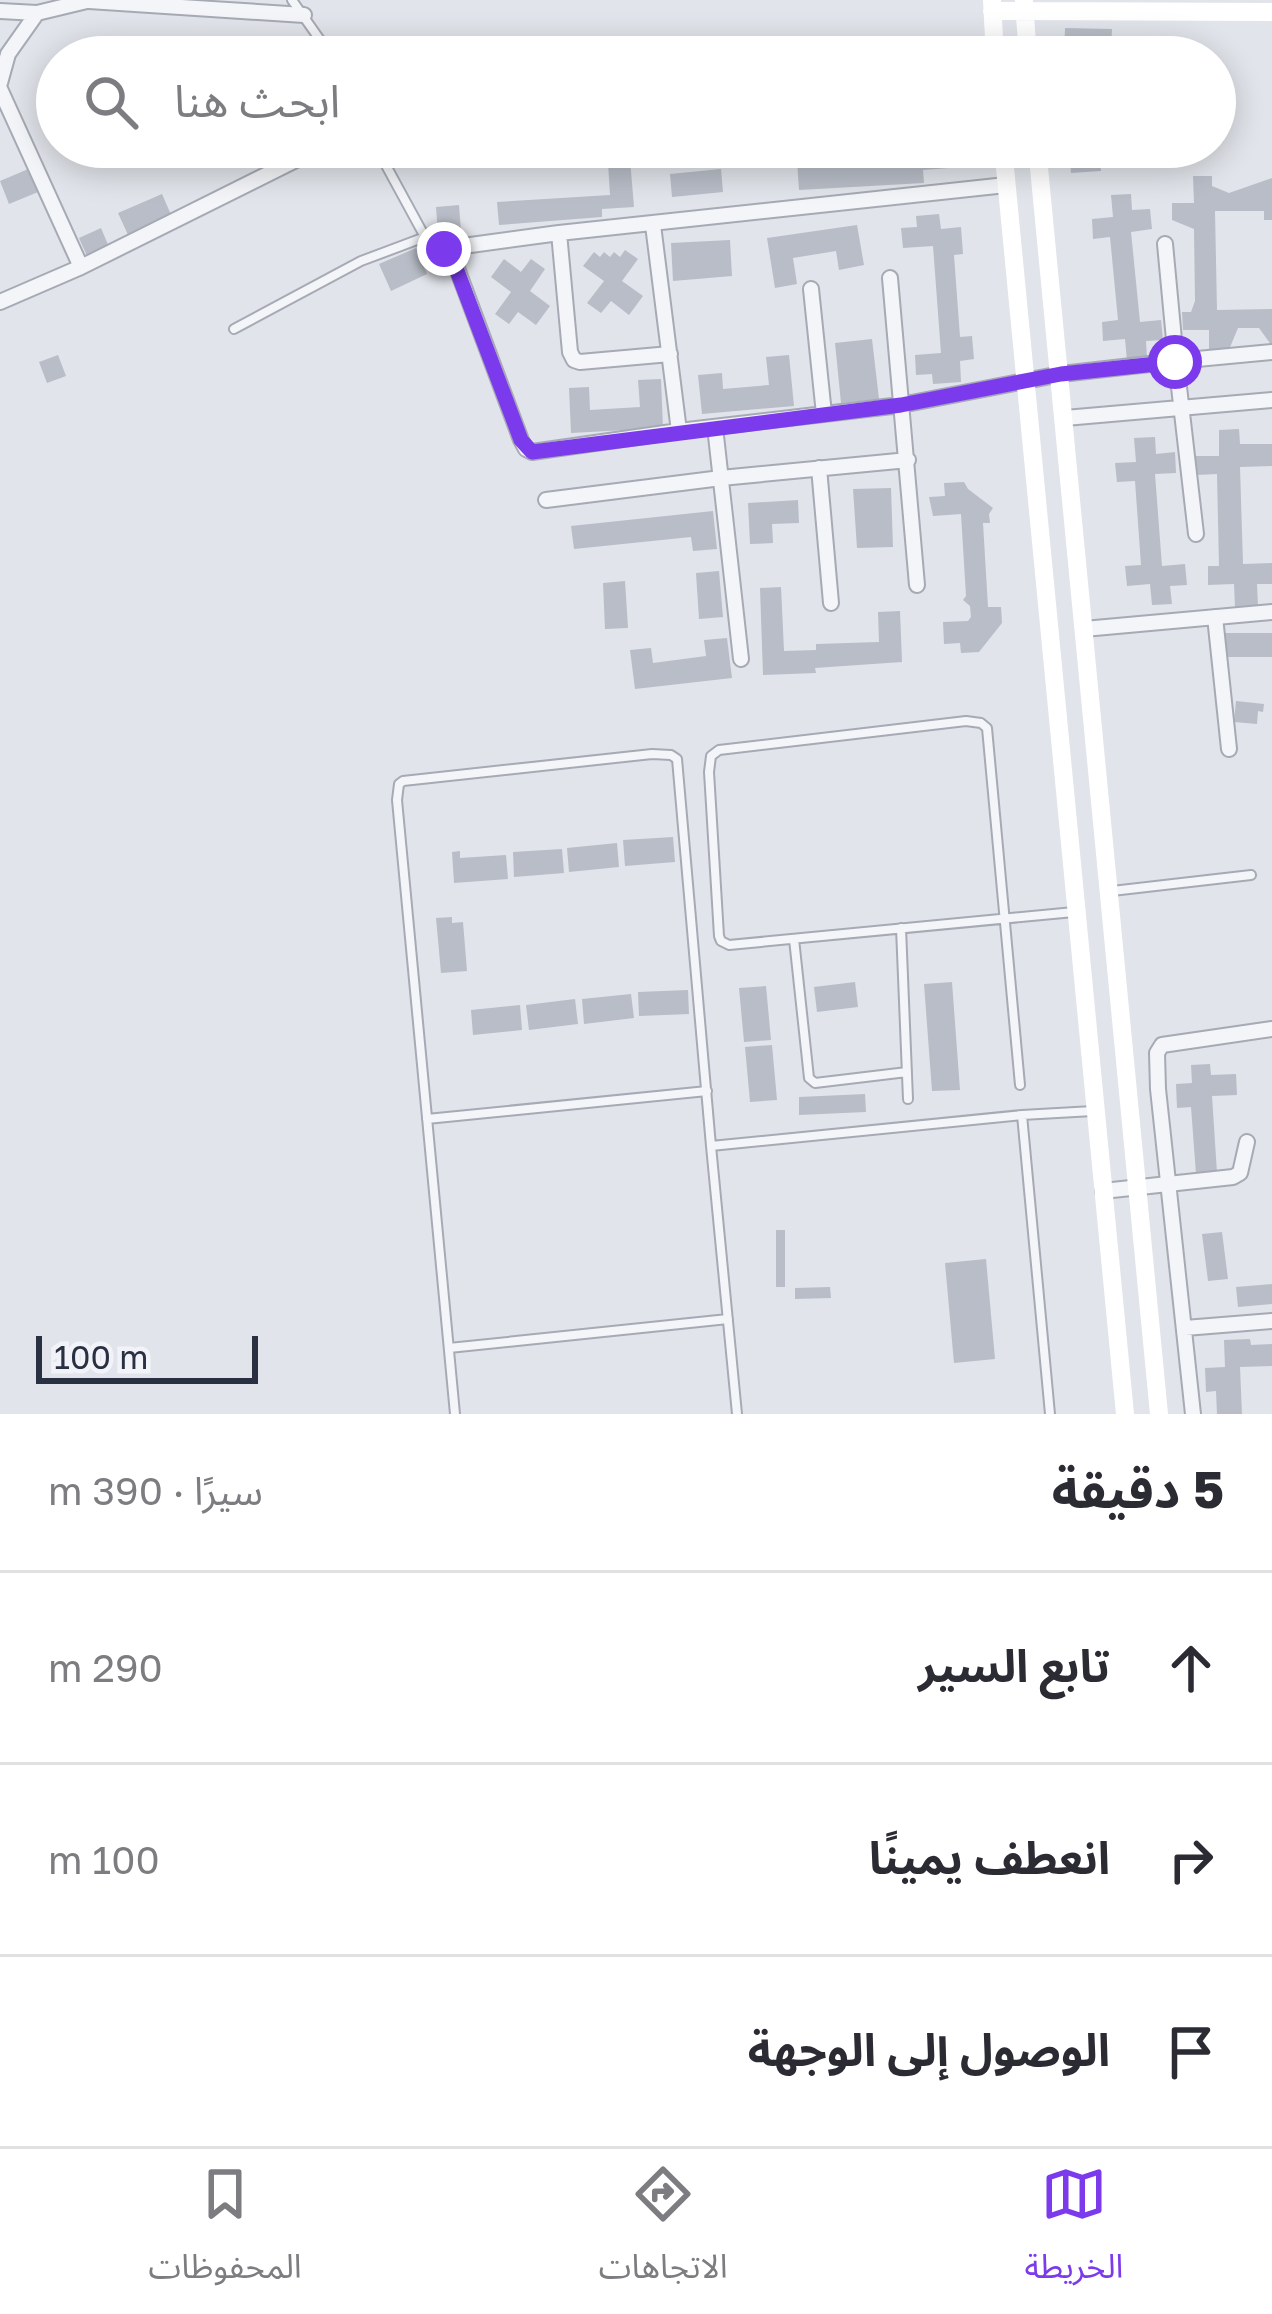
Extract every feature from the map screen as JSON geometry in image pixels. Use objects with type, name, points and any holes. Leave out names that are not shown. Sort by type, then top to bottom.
[{"type":"street","points":[[0,11],[37,13],[90,1],[304,15]]},
{"type":"street","points":[[994,36],[992,5],[1272,12]]},
{"type":"street","points":[[1024,5],[1026,36]]},
{"type":"street","points":[[36,163],[0,80],[8,54],[37,13]]},
{"type":"street","points":[[38,168],[81,267]]},
{"type":"street","points":[[0,302],[280,168]]},
{"type":"street","points":[[1005,168],[1125,1414]]},
{"type":"street","points":[[1039,168],[1159,1414]]},
{"type":"street","points":[[1006,184],[456,247],[453,260],[526,449],[532,452],[901,405],[1061,374],[1272,352]]},
{"type":"street","points":[[653,224],[680,431]]},
{"type":"street","points":[[559,233],[574,360],[670,354]]},
{"type":"street","points":[[1165,244],[1196,534]]},
{"type":"street","points":[[890,278],[917,585]]},
{"type":"street","points":[[811,289],[824,414]]},
{"type":"street","points":[[1064,418],[1272,400]]},
{"type":"street","points":[[715,427],[742,659]]},
{"type":"street","points":[[546,500],[908,460]]},
{"type":"street","points":[[819,468],[831,604]]},
{"type":"street","points":[[1084,629],[1272,612]]},
{"type":"street","points":[[1215,617],[1228,749]]},
{"type":"street","points":[[1063,782],[1098,780]]},
{"type":"street","points":[[1193,1414],[1158,1089],[1158,1049],[1272,1029]]},
{"type":"street","points":[[1103,1191],[1233,1177],[1240,1173],[1247,1142]]},
{"type":"street","points":[[1108,1245],[1142,1242]]},
{"type":"street","points":[[1185,1328],[1272,1321]]},
{"type":"lane","points":[[292,0],[318,36]]},
{"type":"lane","points":[[387,168],[425,237],[452,250]]},
{"type":"lane","points":[[234,328],[348,267],[425,237]]},
{"type":"lane","points":[[1020,1085],[1006,918],[987,728],[965,721],[719,751],[711,756],[719,937],[729,945],[1006,918],[1076,912]]},
{"type":"lane","points":[[455,1414],[399,784],[652,754],[670,755],[679,764],[736,1414]]},
{"type":"lane","points":[[1110,892],[1252,875]]},
{"type":"lane","points":[[901,928],[908,1099]]},
{"type":"lane","points":[[794,939],[808,1078],[815,1083],[907,1072]]},
{"type":"lane","points":[[428,1119],[706,1091]]},
{"type":"lane","points":[[711,1146],[1095,1111]]},
{"type":"lane","points":[[1022,1115],[1050,1414]]},
{"type":"lane","points":[[449,1348],[728,1319]]},
{"type":"building","points":[[1065,28],[1112,29],[1112,36],[1065,36]]},
{"type":"building","points":[[33,167],[43,190],[9,204],[0,181]]},
{"type":"building","points":[[608,168],[631,168],[634,207],[602,209],[602,217],[499,225],[497,202],[610,195]]},
{"type":"building","points":[[798,168],[949,168],[923,170],[924,183],[799,190]]},
{"type":"building","points":[[1071,168],[1101,168],[1101,171],[1071,173]]},
{"type":"building","points":[[721,169],[723,192],[672,197],[670,174]]},
{"type":"building","points":[[1193,176],[1212,176],[1212,186],[1229,193],[1272,178],[1272,220],[1264,220],[1264,211],[1215,211],[1217,310],[1272,309],[1272,346],[1259,328],[1238,328],[1228,352],[1209,352],[1209,330],[1183,330],[1182,312],[1191,312],[1195,301],[1194,229],[1172,220],[1172,203],[1194,203]]},
{"type":"building","points":[[162,194],[172,217],[129,237],[118,213]]},
{"type":"building","points":[[1131,194],[1132,210],[1150,209],[1152,229],[1131,232],[1140,322],[1161,320],[1163,340],[1146,341],[1147,359],[1127,361],[1125,339],[1103,341],[1102,322],[1118,320],[1110,237],[1093,239],[1092,219],[1113,217],[1111,195]]},
{"type":"building","points":[[459,205],[461,231],[438,233],[436,207]]},
{"type":"building","points":[[939,214],[941,229],[961,227],[963,254],[954,255],[960,337],[972,336],[974,359],[960,361],[961,382],[933,384],[932,374],[916,375],[915,355],[941,353],[933,246],[903,248],[901,228],[917,227],[916,216]]},
{"type":"building","points":[[857,225],[864,265],[839,270],[836,251],[793,258],[797,284],[775,288],[767,238]]},
{"type":"building","points":[[101,228],[109,247],[87,256],[79,238]]},
{"type":"building","points":[[730,240],[732,276],[673,281],[671,243]]},
{"type":"building","points":[[416,248],[427,274],[391,291],[379,264]]},
{"type":"building","points":[[625,250],[638,259],[622,281],[643,296],[629,315],[611,301],[601,313],[587,303],[604,281],[583,266],[594,252],[610,257],[614,252],[620,257]]},
{"type":"building","points":[[504,259],[521,272],[531,259],[545,269],[530,291],[550,306],[536,325],[518,312],[509,324],[495,314],[511,292],[491,277]]},
{"type":"building","points":[[872,339],[879,399],[841,403],[835,343]]},
{"type":"building","points":[[58,355],[66,376],[47,383],[39,362]]},
{"type":"building","points":[[789,355],[794,406],[702,414],[698,375],[722,373],[723,389],[769,385],[766,357]]},
{"type":"building","points":[[661,379],[663,428],[571,433],[569,388],[589,387],[590,410],[640,407],[638,380]]},
{"type":"building","points":[[1239,429],[1240,444],[1272,444],[1272,466],[1240,467],[1243,564],[1272,563],[1272,584],[1257,584],[1258,606],[1235,607],[1234,584],[1208,585],[1208,566],[1219,566],[1217,474],[1196,475],[1196,456],[1219,456],[1219,430]]},
{"type":"building","points":[[1155,437],[1156,454],[1175,452],[1176,473],[1155,474],[1162,566],[1185,564],[1187,585],[1170,586],[1172,604],[1152,605],[1150,584],[1127,586],[1125,566],[1141,565],[1135,481],[1117,482],[1115,463],[1136,462],[1134,438]]},
{"type":"building","points":[[964,482],[993,508],[990,523],[983,523],[988,607],[1001,607],[1002,623],[979,652],[961,653],[960,643],[944,644],[943,622],[971,617],[970,606],[963,600],[961,514],[933,516],[929,497],[945,496],[944,483]]},
{"type":"building","points":[[891,488],[893,547],[857,548],[853,489]]},
{"type":"building","points":[[798,500],[799,523],[772,524],[773,543],[750,544],[748,503]]},
{"type":"building","points":[[713,511],[717,549],[693,551],[691,537],[574,549],[571,526]]},
{"type":"building","points":[[719,571],[723,617],[699,619],[696,573]]},
{"type":"building","points":[[625,581],[628,628],[605,629],[603,583]]},
{"type":"building","points":[[781,587],[784,651],[816,650],[816,644],[879,642],[878,612],[900,611],[902,662],[763,675],[760,588]]},
{"type":"building","points":[[1225,633],[1272,633],[1272,657],[1225,657]]},
{"type":"building","points":[[727,638],[732,678],[635,689],[630,650],[651,648],[653,663],[706,656],[704,640]]},
{"type":"building","points":[[1236,701],[1264,704],[1257,724],[1234,722]]},
{"type":"building","points":[[673,837],[675,862],[625,866],[623,840]]},
{"type":"building","points":[[617,843],[619,867],[569,872],[567,848]]},
{"type":"building","points":[[562,849],[564,873],[514,877],[513,852]]},
{"type":"building","points":[[460,851],[460,858],[506,855],[508,879],[454,883],[452,852]]},
{"type":"building","points":[[452,917],[452,923],[463,922],[467,971],[441,973],[436,918]]},
{"type":"building","points":[[855,982],[858,1007],[817,1012],[814,987]]},
{"type":"building","points":[[952,982],[960,1090],[932,1091],[924,984]]},
{"type":"building","points":[[766,986],[771,1040],[744,1042],[739,988]]},
{"type":"building","points":[[688,990],[689,1014],[639,1016],[638,992]]},
{"type":"building","points":[[631,994],[634,1018],[584,1024],[582,999]]},
{"type":"building","points":[[575,999],[578,1024],[529,1030],[526,1005]]},
{"type":"building","points":[[520,1005],[522,1030],[473,1035],[471,1010]]},
{"type":"building","points":[[772,1045],[777,1100],[750,1102],[745,1047]]},
{"type":"building","points":[[1210,1064],[1211,1075],[1236,1074],[1237,1095],[1212,1096],[1217,1173],[1196,1174],[1191,1107],[1177,1108],[1176,1084],[1192,1083],[1191,1065]]},
{"type":"building","points":[[865,1094],[866,1112],[799,1115],[799,1097]]},
{"type":"building","points":[[776,1230],[785,1230],[785,1287],[776,1287]]},
{"type":"building","points":[[1222,1232],[1228,1279],[1208,1281],[1202,1234]]},
{"type":"building","points":[[986,1259],[995,1359],[954,1363],[945,1263]]},
{"type":"building","points":[[1272,1284],[1272,1304],[1238,1307],[1236,1287]]},
{"type":"building","points":[[830,1287],[831,1298],[795,1299],[795,1288]]},
{"type":"building","points":[[1250,1339],[1251,1345],[1272,1344],[1272,1366],[1240,1367],[1242,1414],[1217,1414],[1216,1391],[1206,1392],[1205,1368],[1225,1367],[1224,1340]]},
{"type":"route","points":[[444,249],[452,250],[521,440],[532,452],[901,405],[1061,374],[1175,362]]}]
